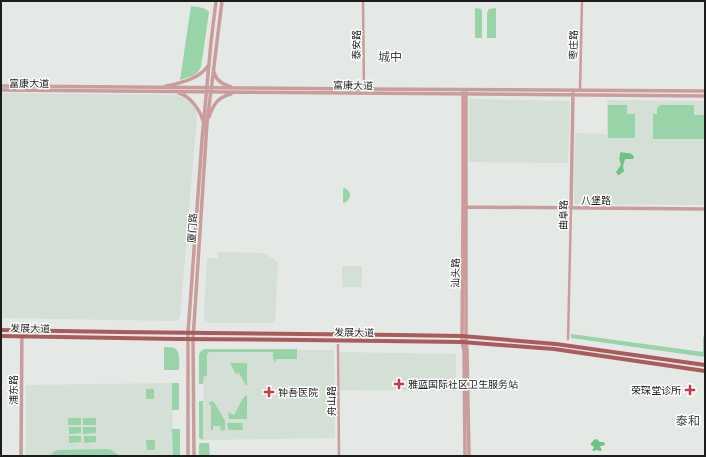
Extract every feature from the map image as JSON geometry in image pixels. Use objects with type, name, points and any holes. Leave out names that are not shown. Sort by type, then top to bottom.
[{"type":"main road","name":"发展大道","points":[[1,330],[464,336],[556,344],[705,365]]},
{"type":"main road","name":"发展大道","points":[[1,336],[188,340],[464,342],[554,349],[705,371]]},
{"type":"street","name":"厦门路","points":[[188,456],[188,332],[209,65],[216,1]]},
{"type":"street","name":"厦门路","points":[[208,90],[213,67],[222,1]]},
{"type":"street","name":"泰安路","points":[[363,1],[364,89]]},
{"type":"street","name":"枣庄路","points":[[580,90],[582,1]]},
{"type":"street","points":[[158,89],[192,79],[201,74],[209,65]]},
{"type":"street","points":[[213,67],[215,75],[220,83],[237,90]]},
{"type":"street","name":"富康大道","points":[[1,86],[208,90],[364,89],[705,91]]},
{"type":"street","points":[[158,89],[184,94],[196,106],[205,124]]},
{"type":"street","name":"富康大道","points":[[1,90],[158,89]]},
{"type":"street","points":[[205,124],[212,108],[218,100],[237,90]]},
{"type":"street","name":"富康大道","points":[[237,90],[464,95],[705,96]]},
{"type":"street","name":"汕头路","points":[[464,90],[465,456]]},
{"type":"street","name":"曲阜路","points":[[568,340],[573,90]]},
{"type":"street","name":"厦门路","points":[[194,456],[193,333],[205,124]]},
{"type":"street","name":"八堡路","points":[[465,207],[705,209]]},
{"type":"street","name":"浦东路","points":[[21,456],[22,324]]},
{"type":"street","name":"汕头路","points":[[464,342],[468,353],[469,456]]},
{"type":"street","name":"舟山路","points":[[338,345],[339,456]]},
{"type":"shaded area","points":[[191,6],[203,8],[209,12],[201,67],[195,74],[180,80]]},
{"type":"shaded area","points":[[475,8],[482,10],[482,38],[475,38]]},
{"type":"shaded area","points":[[496,8],[496,38],[487,38],[487,13],[489,9]]},
{"type":"shaded area","points":[[1,93],[177,95],[184,98],[195,109],[197,116],[180,317],[178,320],[1,318]]},
{"type":"shaded area","points":[[469,99],[570,101],[568,163],[469,162]]},
{"type":"shaded area","points":[[607,100],[705,101],[705,205],[574,204],[575,133],[607,134]]},
{"type":"shaded area","points":[[608,105],[627,105],[627,114],[635,114],[635,138],[608,138]]},
{"type":"shaded area","points":[[660,105],[694,105],[694,115],[705,115],[705,139],[653,139],[653,114],[657,114],[657,108]]},
{"type":"shaded area","points":[[621,152],[632,154],[634,158],[625,159],[623,166],[624,172],[618,175],[616,172],[621,165],[619,158]]},
{"type":"shaded area","points":[[344,188],[350,193],[350,197],[343,203],[343,189]]},
{"type":"shaded area","points":[[218,252],[264,253],[278,262],[275,323],[209,323],[206,321],[204,317],[204,310],[207,258],[218,258]]},
{"type":"shaded area","points":[[342,266],[362,266],[362,287],[342,287]]},
{"type":"shaded area","points":[[571,334],[703,352],[703,337],[705,336],[705,357],[571,338]]},
{"type":"shaded area","points":[[164,347],[174,348],[178,352],[179,370],[164,370]]},
{"type":"shaded area","name":"钟吾医院","points":[[204,349],[334,350],[335,438],[203,440]]},
{"type":"shaded area","points":[[204,349],[297,349],[297,359],[276,359],[276,363],[273,359],[273,352],[209,352],[207,355],[207,376],[204,376],[203,384],[199,384],[199,355]]},
{"type":"shaded area","points":[[340,352],[456,354],[456,391],[340,390]]},
{"type":"shaded area","points":[[230,363],[247,363],[247,385],[245,385],[239,373],[236,374]]},
{"type":"shaded area","points":[[172,383],[173,456],[26,456],[26,385]]},
{"type":"shaded area","points":[[172,383],[179,383],[179,410],[172,410]]},
{"type":"shaded area","points":[[146,389],[154,389],[154,399],[146,399]]},
{"type":"shaded area","points":[[247,395],[247,419],[229,419],[228,412],[234,415],[243,398]]},
{"type":"shaded area","points":[[199,401],[203,401],[203,440],[199,438]]},
{"type":"shaded area","points":[[211,401],[214,402],[225,421],[225,430],[221,431],[220,426],[213,426],[213,430],[211,430],[211,405],[209,405],[209,403]]},
{"type":"shaded area","points":[[68,418],[81,418],[81,425],[68,425]]},
{"type":"shaded area","points":[[83,418],[96,418],[96,425],[83,425]]},
{"type":"shaded area","points":[[227,423],[242,423],[243,429],[228,430]]},
{"type":"shaded area","points":[[69,427],[81,427],[81,433],[69,434]]},
{"type":"shaded area","points":[[83,427],[96,427],[96,433],[83,434]]},
{"type":"shaded area","points":[[172,429],[180,429],[180,456],[173,456]]},
{"type":"shaded area","points":[[69,436],[81,436],[81,442],[69,443]]},
{"type":"shaded area","points":[[84,436],[96,436],[96,442],[84,443]]},
{"type":"shaded area","points":[[597,439],[600,442],[604,442],[605,445],[600,447],[602,450],[600,451],[592,451],[594,447],[591,443]]},
{"type":"shaded area","points":[[146,440],[155,440],[155,450],[147,450]]},
{"type":"shaded area","points":[[209,443],[210,456],[199,456],[199,444]]},
{"type":"shaded area","points":[[107,449],[120,456],[49,456],[55,451],[59,450]]},
{"type":"place","name":"雅蓝国际社区卫生服务站","points":[[399,384]]},
{"type":"place","name":"荣琛堂诊所","points":[[690,390]]},
{"type":"place","name":"钟吾医院","points":[[269,392]]},
{"type":"district","name":"城中","points":[[390,57]]},
{"type":"district","name":"泰和","points":[[688,421]]}]
